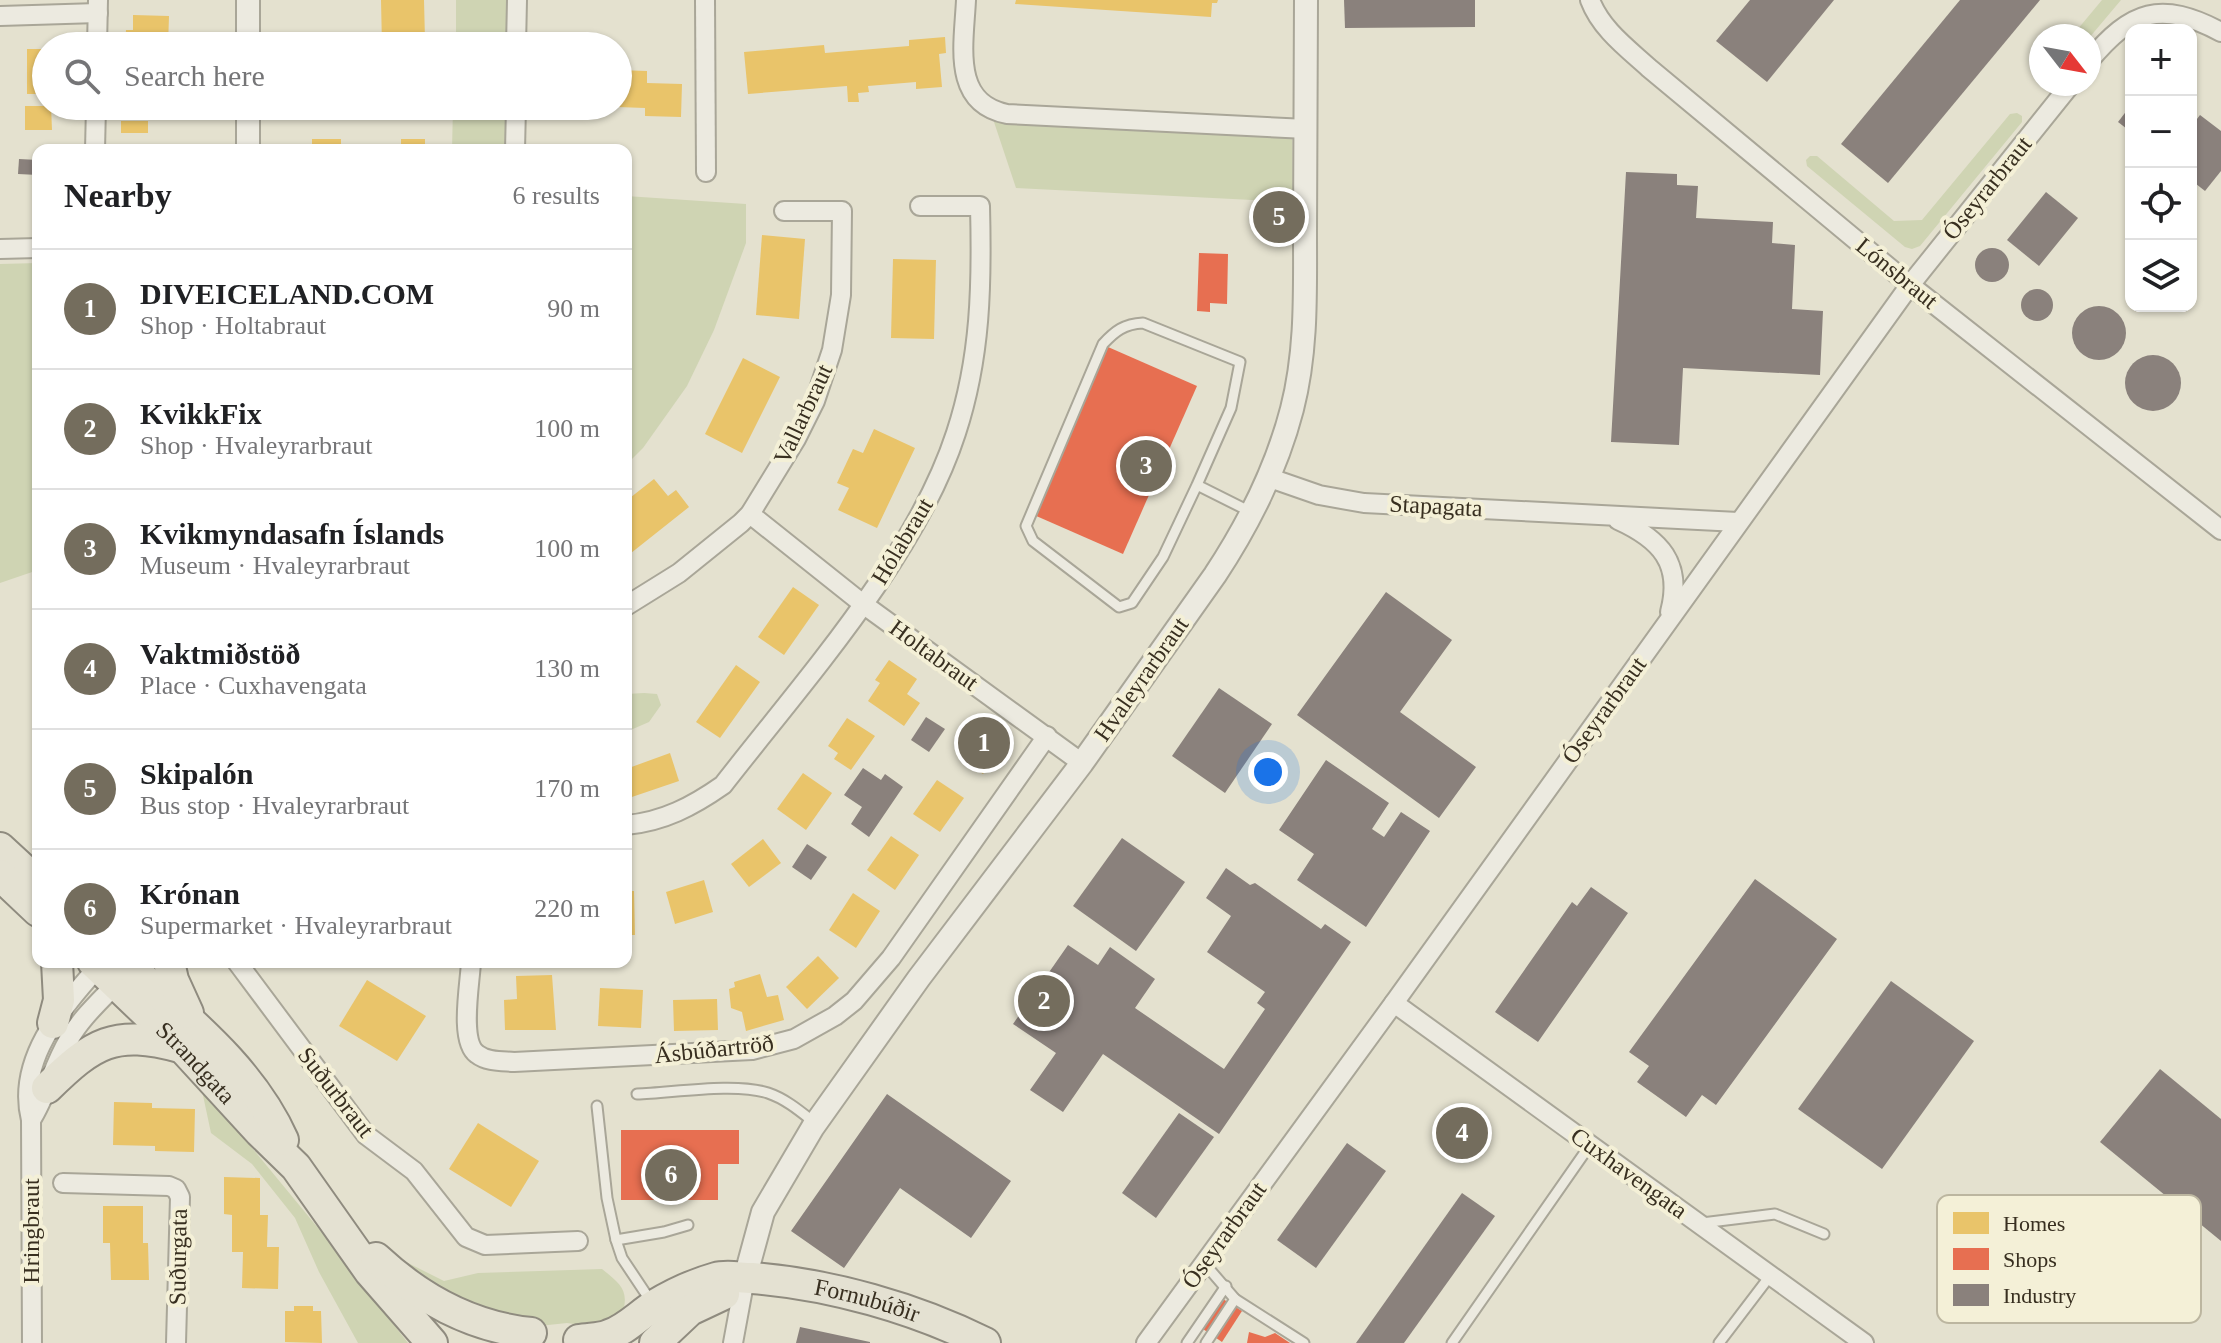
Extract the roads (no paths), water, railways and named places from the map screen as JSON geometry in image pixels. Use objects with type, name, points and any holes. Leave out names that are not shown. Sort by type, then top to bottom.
[{"type":"main road","points":[[0,848],[32,900]]},
{"type":"main road","points":[[0,875],[32,901]]},
{"type":"main road","points":[[53,1023],[59,1000],[57,968]]},
{"type":"main road","name":"Strandgata","points":[[115,968],[188,1037],[232,1062],[256,1092],[296,1167],[370,1272],[432,1343]]},
{"type":"main road","points":[[47,1088],[79,1057],[106,1043],[139,1038],[188,1037],[170,968]]},
{"type":"main road","name":"Strandgata","points":[[338,1226],[395,1275],[430,1299],[520,1338],[564,1333],[581,1341]]},
{"type":"main road","name":"Fornubúðir","points":[[581,1341],[608,1336],[654,1306],[719,1276],[813,1286],[918,1313],[985,1343]]},
{"type":"main road","points":[[655,1343],[690,1310],[721,1296],[745,1278]]},
{"type":"street","points":[[248,0],[248,32]]},
{"type":"street","points":[[516,32],[517,0]]},
{"type":"street","points":[[705,0],[706,172]]},
{"type":"street","points":[[966,0],[966,80],[975,96],[991,111],[1307,129]]},
{"type":"street","name":"Hvaleyrarbraut","points":[[745,1278],[763,1212],[815,1123],[919,978],[1082,763],[1215,575],[1267,477],[1292,408],[1304,328],[1306,0]]},
{"type":"street","name":"Lónsbraut","points":[[1590,0],[1610,32],[1649,68],[1910,285],[2218,521]]},
{"type":"street","points":[[2101,47],[2135,15],[2166,3],[2199,17],[2221,32]]},
{"type":"street","points":[[0,16],[98,6],[97,32]]},
{"type":"street","name":"Óseyrarbraut","points":[[1146,1343],[1910,285],[2061,96]]},
{"type":"street","points":[[95,144],[96,120]]},
{"type":"street","points":[[248,120],[248,144]]},
{"type":"street","points":[[515,144],[516,120]]},
{"type":"street","name":"Hólabraut","points":[[632,824],[669,816],[703,800],[723,785],[863,604],[917,521],[938,479],[961,415],[976,339],[982,284],[980,206],[920,206]]},
{"type":"street","name":"Vallarbraut","points":[[632,602],[679,573],[750,514],[809,413],[829,363],[839,310],[842,211],[784,211]]},
{"type":"street","points":[[0,249],[32,248]]},
{"type":"street","name":"Stapagata","points":[[1267,477],[1319,495],[1364,503],[1738,522]]},
{"type":"street","name":"Holtabraut","points":[[750,514],[863,604],[1082,763]]},
{"type":"street","name":"Stapagata","points":[[1608,515],[1643,532],[1663,552],[1674,584],[1664,625]]},
{"type":"street","name":"Ásbúðartröð","points":[[471,968],[466,1036],[476,1054],[487,1059],[514,1062],[713,1054],[752,1050],[794,1039],[845,1008],[877,975],[910,933],[1047,736]]},
{"type":"street","name":"Hringbraut","points":[[32,1343],[31,1120],[27,1082],[53,1023],[113,968]]},
{"type":"street","name":"Hringbraut","points":[[31,1120],[68,1039],[113,968]]},
{"type":"street","name":"Suðurbraut","points":[[241,968],[366,1135],[414,1171],[466,1237],[485,1245],[578,1241]]},
{"type":"street","name":"Cuxhavengata","points":[[1394,1003],[1864,1343]]},
{"type":"street","name":"Suðurgata","points":[[63,1183],[169,1186],[176,1189],[180,1197],[176,1343]]},
{"type":"street","points":[[733,1343],[745,1278]]},
{"type":"lane","points":[[1143,323],[1240,362],[1231,408],[1197,485],[1163,557],[1132,603],[1119,607],[1033,541],[1026,526],[1103,344],[1114,331],[1129,324],[1143,323]]},
{"type":"lane","points":[[1197,485],[1251,512]]},
{"type":"lane","points":[[637,1094],[743,1089],[767,1093],[791,1105],[815,1123]]},
{"type":"lane","points":[[597,1106],[607,1198],[616,1240],[622,1258],[654,1306]]},
{"type":"lane","points":[[1452,1343],[1590,1145]]},
{"type":"lane","points":[[1699,1224],[1775,1214],[1824,1234]]},
{"type":"lane","points":[[616,1240],[688,1225]]},
{"type":"lane","points":[[1204,1263],[1235,1299],[1304,1343]]},
{"type":"lane","points":[[1719,1343],[1770,1276]]},
{"type":"lane","points":[[1187,1343],[1226,1286]]},
{"type":"lane","points":[[1206,1343],[1235,1299]]},
{"type":"place","name":"Skipalón","points":[[1279,217]]},
{"type":"place","name":"Kvikmyndasafn Íslands","points":[[1146,466]]},
{"type":"place","name":"DIVEICELAND.COM","points":[[984,743]]},
{"type":"place","name":"KvikkFix","points":[[1044,1001]]},
{"type":"place","name":"Vaktmiðstöð","points":[[1462,1133]]},
{"type":"place","name":"Krónan","points":[[671,1175]]}]
